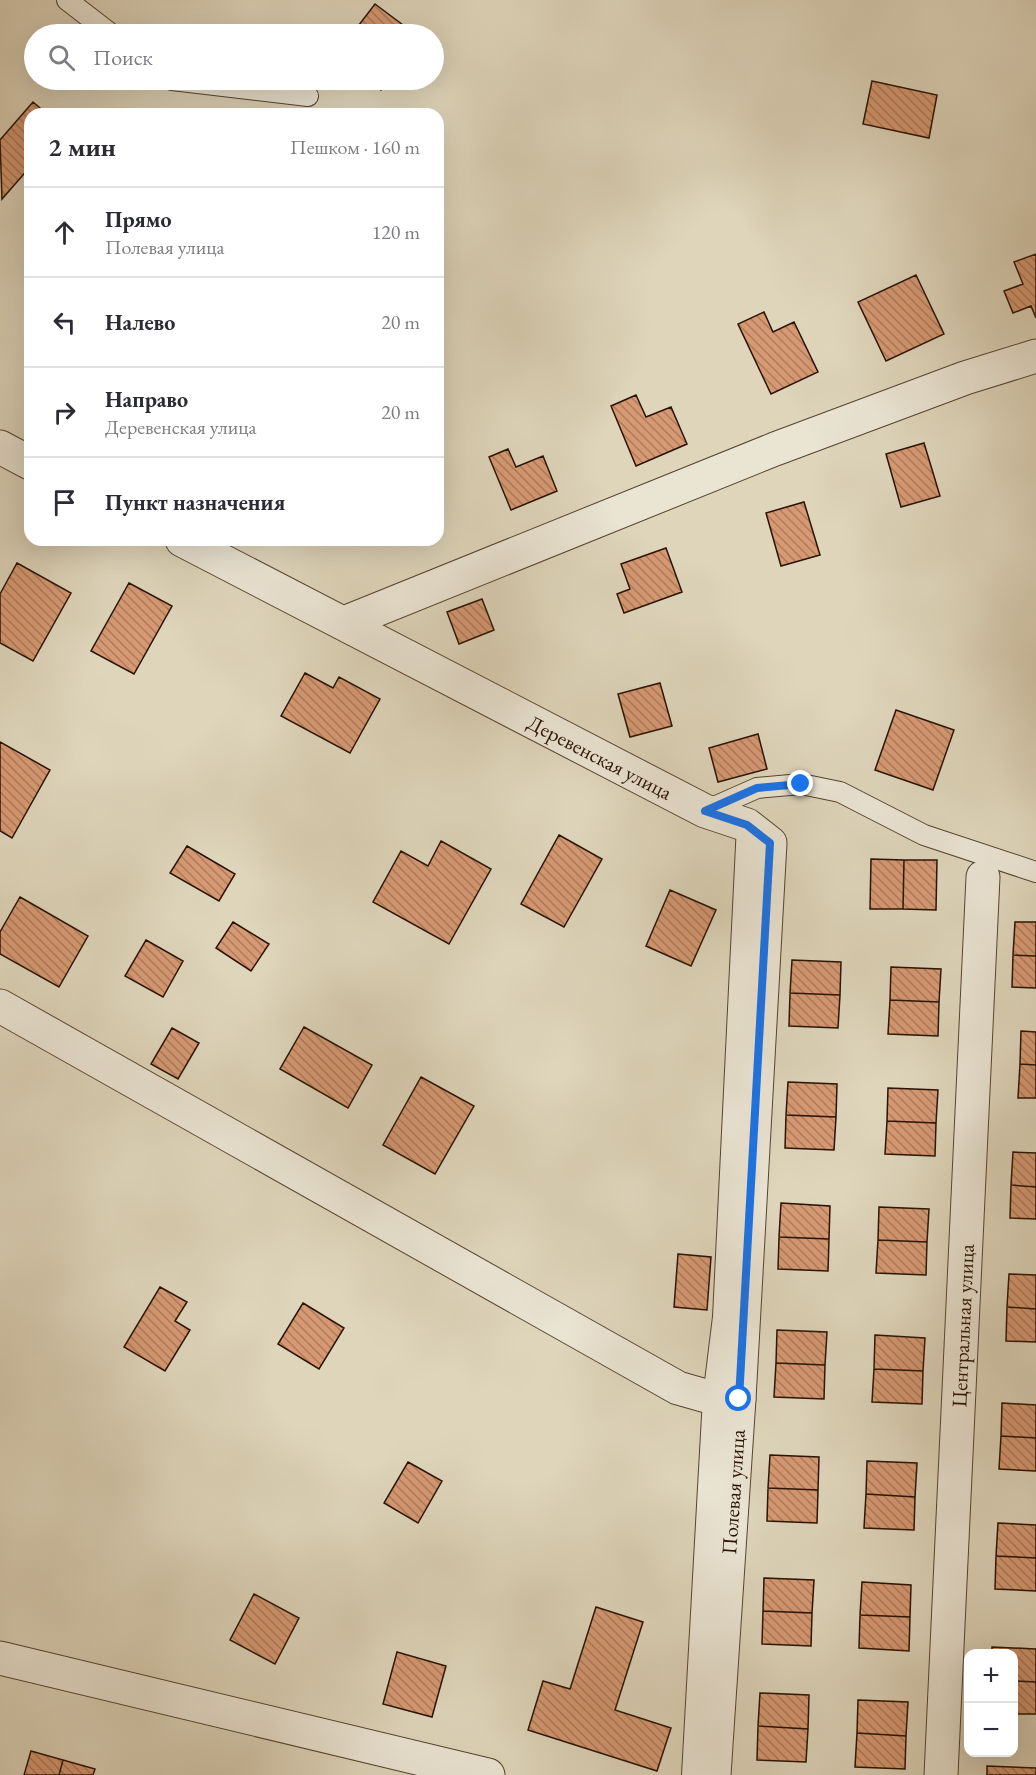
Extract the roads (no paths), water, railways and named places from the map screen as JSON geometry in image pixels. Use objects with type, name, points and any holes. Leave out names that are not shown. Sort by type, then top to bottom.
[{"type":"street","points":[[344,623],[775,449],[965,378],[1036,356]]},
{"type":"street","points":[[0,447],[24,460]]},
{"type":"street","name":"Деревенская улица","points":[[194,546],[705,811],[747,825]]},
{"type":"street","name":"Полевая улица","points":[[714,1775],[726,1399],[770,843],[747,825]]},
{"type":"street","name":"Центральная улица","points":[[941,1775],[983,877]]},
{"type":"street","points":[[0,1006],[678,1388],[726,1399]]},
{"type":"street","points":[[0,1658],[488,1775]]},
{"type":"lane","points":[[67,0],[98,24]]},
{"type":"lane","points":[[257,90],[308,96]]},
{"type":"lane","points":[[705,811],[757,788],[801,784],[840,792],[924,835],[1036,872]]},
{"type":"lane","points":[[692,1775],[726,1399]]}]
